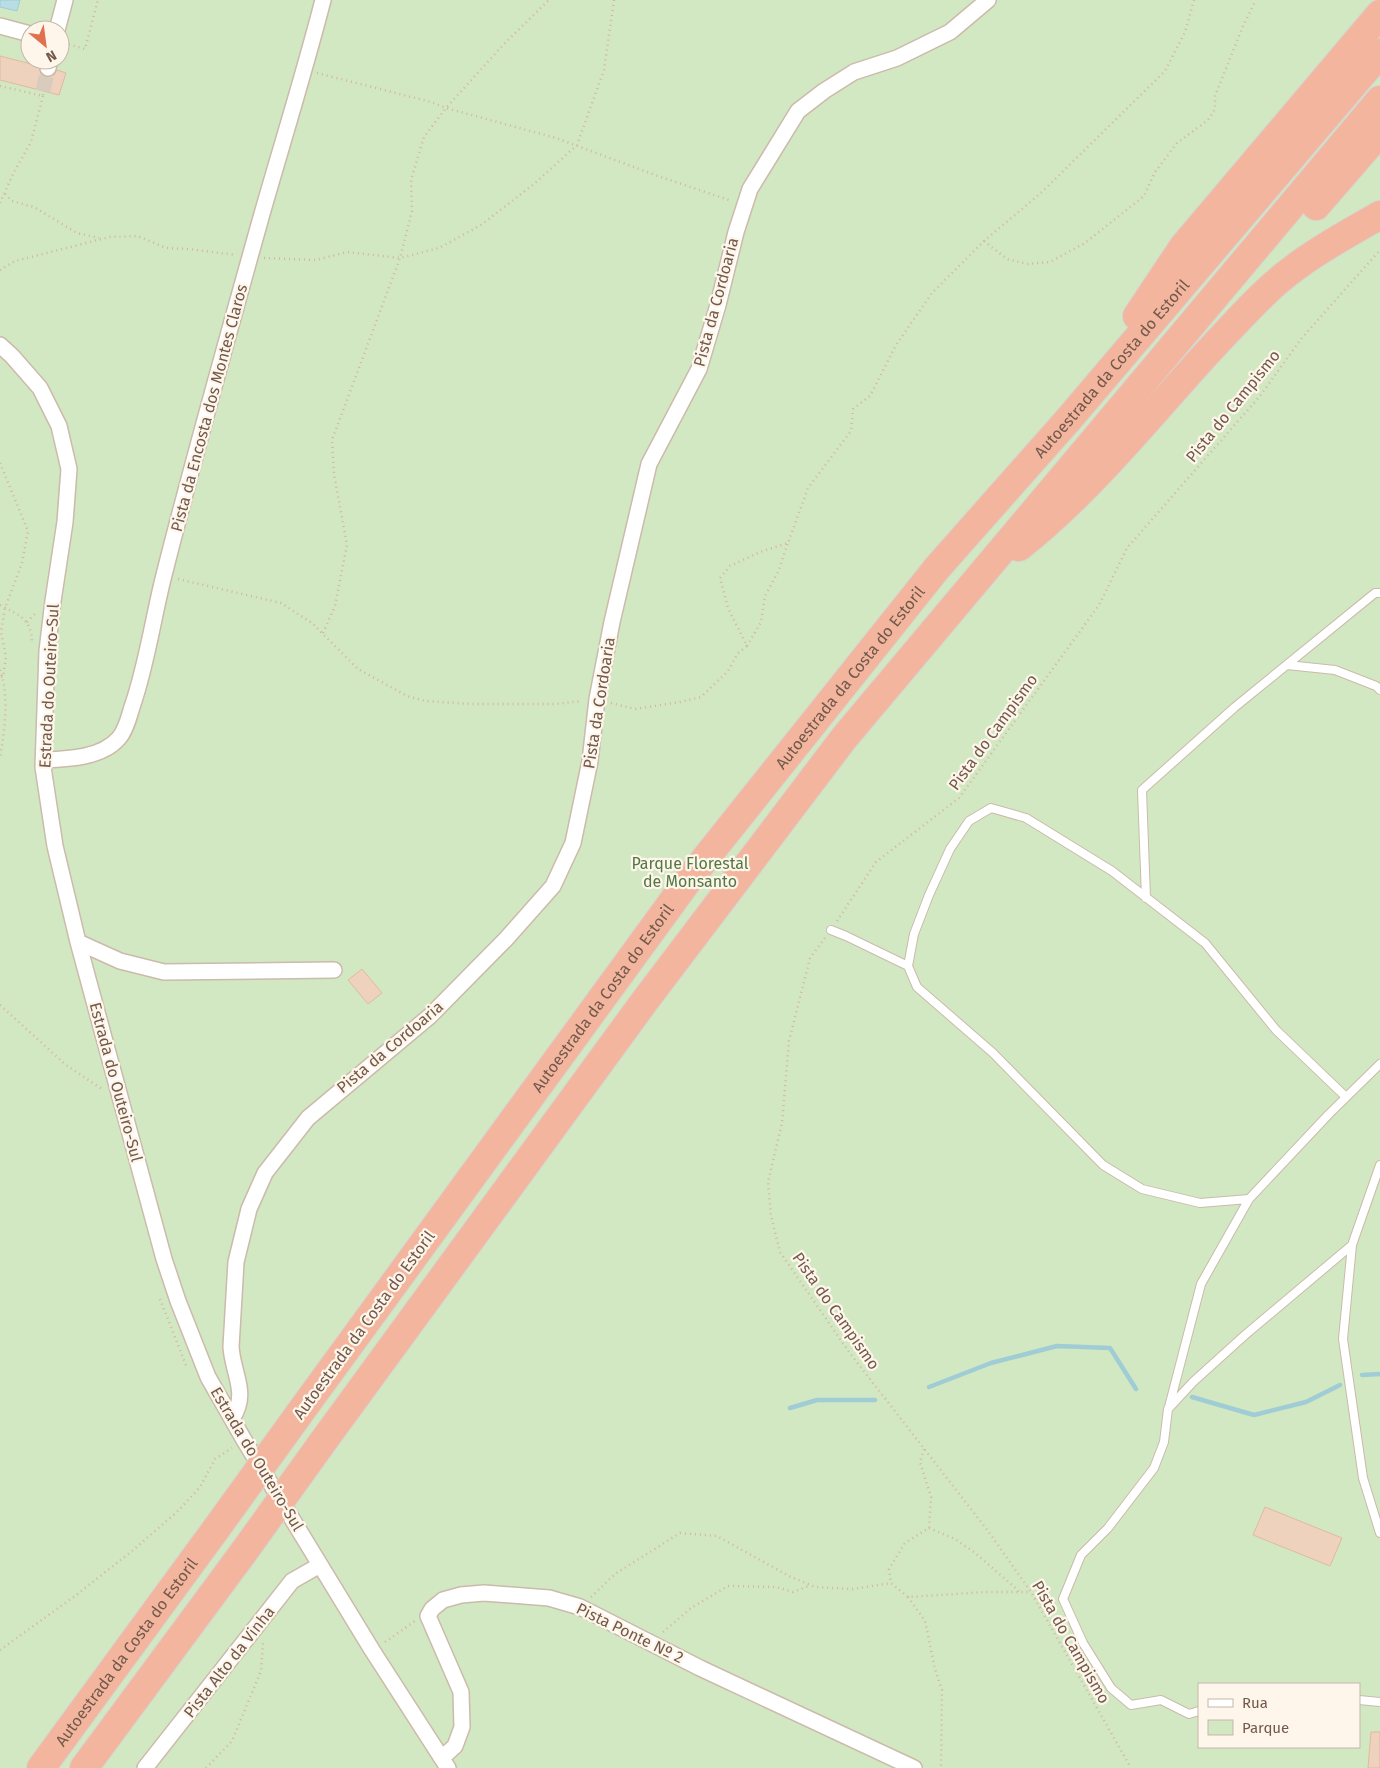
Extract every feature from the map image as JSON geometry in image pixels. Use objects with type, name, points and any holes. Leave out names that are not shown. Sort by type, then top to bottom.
[{"type":"highway","points":[[1068,420],[1183,247],[1380,14]]},
{"type":"highway","name":"Autoestrada da Costa do Estoril","points":[[40,1768],[689,880],[937,568],[1068,420],[1380,53]]},
{"type":"highway","name":"Autoestrada da Costa do Estoril","points":[[84,1768],[638,1010],[844,738],[1380,100]]},
{"type":"highway","points":[[1163,358],[1254,278],[1380,132]]},
{"type":"highway","points":[[972,584],[1048,524],[1118,452],[1248,309],[1292,269],[1326,246],[1380,215]]},
{"type":"street","points":[[60,20],[65,0]]},
{"type":"street","name":"Pista da Encosta dos Montes Claros","points":[[43,760],[100,752],[119,738],[126,727],[136,694],[164,576],[323,0]]},
{"type":"street","name":"Pista da Cordoaria","points":[[232,1419],[238,1410],[241,1398],[232,1359],[236,1262],[249,1209],[265,1173],[308,1118],[355,1076],[430,1016],[506,939],[553,886],[573,843],[590,761],[597,699],[612,622],[649,464],[699,369],[718,305],[736,232],[750,189],[798,112],[824,91],[854,72],[897,58],[950,32],[988,0]]},
{"type":"street","points":[[0,26],[20,31]]},
{"type":"street","name":"Estrada do Outeiro-Sul","points":[[0,345],[40,388],[59,426],[69,469],[65,522],[47,651],[43,768],[55,846],[78,942],[172,1285],[208,1377],[372,1650],[445,1763]]},
{"type":"street","points":[[78,942],[120,961],[164,972],[334,970]]},
{"type":"street","name":"Pista Alto da Vinha","points":[[145,1768],[292,1581],[320,1565]]},
{"type":"street","name":"Pista Ponte Nº 2","points":[[432,1609],[443,1600],[461,1595],[484,1593],[549,1598],[580,1607],[651,1643],[914,1768]]},
{"type":"street","points":[[432,1609],[428,1616],[430,1623],[461,1692],[463,1713],[462,1727],[455,1746],[445,1763]]},
{"type":"lane","points":[[1146,898],[1142,790],[1235,707],[1375,593],[1380,593]]},
{"type":"lane","points":[[1287,665],[1335,670],[1376,686],[1380,690]]},
{"type":"lane","points":[[1249,1199],[1200,1203],[1142,1189],[1104,1164],[993,1053],[917,987],[908,966],[914,934],[950,849],[969,821],[991,808],[1026,818],[1112,871],[1205,943],[1276,1030],[1346,1097]]},
{"type":"lane","points":[[831,930],[908,966]]},
{"type":"lane","points":[[1198,1711],[1189,1714],[1161,1700],[1131,1705],[1111,1688],[1083,1644],[1063,1599],[1081,1555],[1108,1528],[1154,1468],[1164,1442],[1168,1409],[1201,1284],[1249,1199],[1380,1064]]},
{"type":"lane","points":[[1380,1165],[1352,1246],[1343,1339],[1362,1478],[1380,1534]]},
{"type":"lane","points":[[1168,1409],[1193,1382],[1245,1335],[1352,1246]]},
{"type":"lane","points":[[1360,1700],[1380,1702]]},
{"type":"path","points":[[70,44],[85,48],[98,0]]},
{"type":"path","points":[[323,633],[335,606],[347,545],[334,474],[332,440],[400,258],[412,212],[411,180],[424,137],[446,108],[504,44],[549,0]]},
{"type":"path","points":[[0,270],[16,261],[102,239],[138,236],[166,248],[279,260],[316,260],[347,252],[400,258],[439,248],[481,225],[534,184],[576,144],[604,70],[614,0]]},
{"type":"path","points":[[164,576],[281,603],[312,623],[358,669],[407,696],[425,701],[472,704],[556,704],[597,699],[635,708],[701,697],[728,671],[738,653],[747,646],[761,622],[765,596],[779,570],[808,488],[851,431],[853,409],[870,396],[896,346],[932,293],[984,242],[1042,192],[1165,71],[1185,32],[1194,0]]},
{"type":"path","points":[[984,242],[1007,259],[1027,264],[1050,262],[1085,243],[1144,196],[1155,172],[1177,143],[1208,120],[1214,109],[1215,96],[1242,26],[1256,0]]},
{"type":"path","points":[[305,70],[431,102],[446,108],[576,144],[655,175],[745,205]]},
{"type":"path","points":[[0,86],[43,96]]},
{"type":"path","points":[[0,203],[6,194],[13,174],[31,142],[43,91]]},
{"type":"path","points":[[6,194],[12,201],[34,207],[77,233],[102,239]]},
{"type":"path","name":"Pista do Campismo","points":[[1131,1768],[1031,1592],[988,1531],[849,1352],[780,1252],[771,1216],[768,1182],[782,1123],[789,1041],[810,958],[876,862],[960,798],[1099,605],[1128,548],[1260,396],[1301,339],[1380,250]]},
{"type":"path","points":[[0,463],[28,531],[22,563],[5,608],[1,632],[6,657],[1,677]]},
{"type":"path","points":[[747,646],[728,608],[720,578],[730,566],[760,552],[788,543]]},
{"type":"path","points":[[0,670],[5,704],[0,759]]},
{"type":"path","points":[[0,1005],[66,1065],[102,1089]]},
{"type":"path","points":[[0,1650],[82,1591],[178,1511],[200,1487],[215,1459],[231,1448]]},
{"type":"path","points":[[924,1449],[920,1462],[930,1497],[929,1528]]},
{"type":"path","points":[[929,1528],[905,1543],[889,1569],[891,1583],[908,1597],[925,1621],[935,1669],[942,1690],[941,1768]]},
{"type":"path","points":[[929,1528],[955,1539],[974,1552],[1020,1592]]},
{"type":"path","points":[[580,1607],[615,1574],[680,1533],[716,1536],[790,1576],[812,1585],[853,1588],[891,1583]]},
{"type":"path","points":[[651,1643],[691,1608],[728,1586],[755,1585],[776,1587],[793,1592],[812,1585]]},
{"type":"path","points":[[908,1597],[986,1592],[1031,1592]]},
{"type":"path","points":[[372,1650],[432,1609]]},
{"type":"path","points":[[206,1768],[232,1742],[261,1671],[266,1613]]},
{"type":"green space","name":"Parque Florestal de Monsanto","points":[[0,0],[1380,0],[1380,1768],[0,1768]]},
{"type":"water","points":[[0,0],[20,0],[17,11],[0,7]]},
{"type":"building","points":[[0,56],[20,61],[20,70],[40,70],[41,74],[46,77],[54,75],[57,70],[66,73],[59,95],[0,80]]},
{"type":"building","points":[[362,969],[382,993],[368,1004],[348,980]]},
{"type":"building","points":[[1265,1507],[1342,1538],[1330,1566],[1253,1535]]},
{"type":"building","points":[[1371,1732],[1380,1732],[1380,1768],[1368,1768]]},
{"type":"waterway","points":[[929,1387],[991,1363],[1057,1346],[1110,1348],[1136,1389]]},
{"type":"waterway","points":[[1362,1375],[1380,1374]]},
{"type":"waterway","points":[[1192,1397],[1254,1415],[1306,1402],[1340,1385]]},
{"type":"waterway","points":[[790,1408],[817,1400],[875,1400]]},
{"type":"tunnel","points":[[43,91],[48,70]]}]
